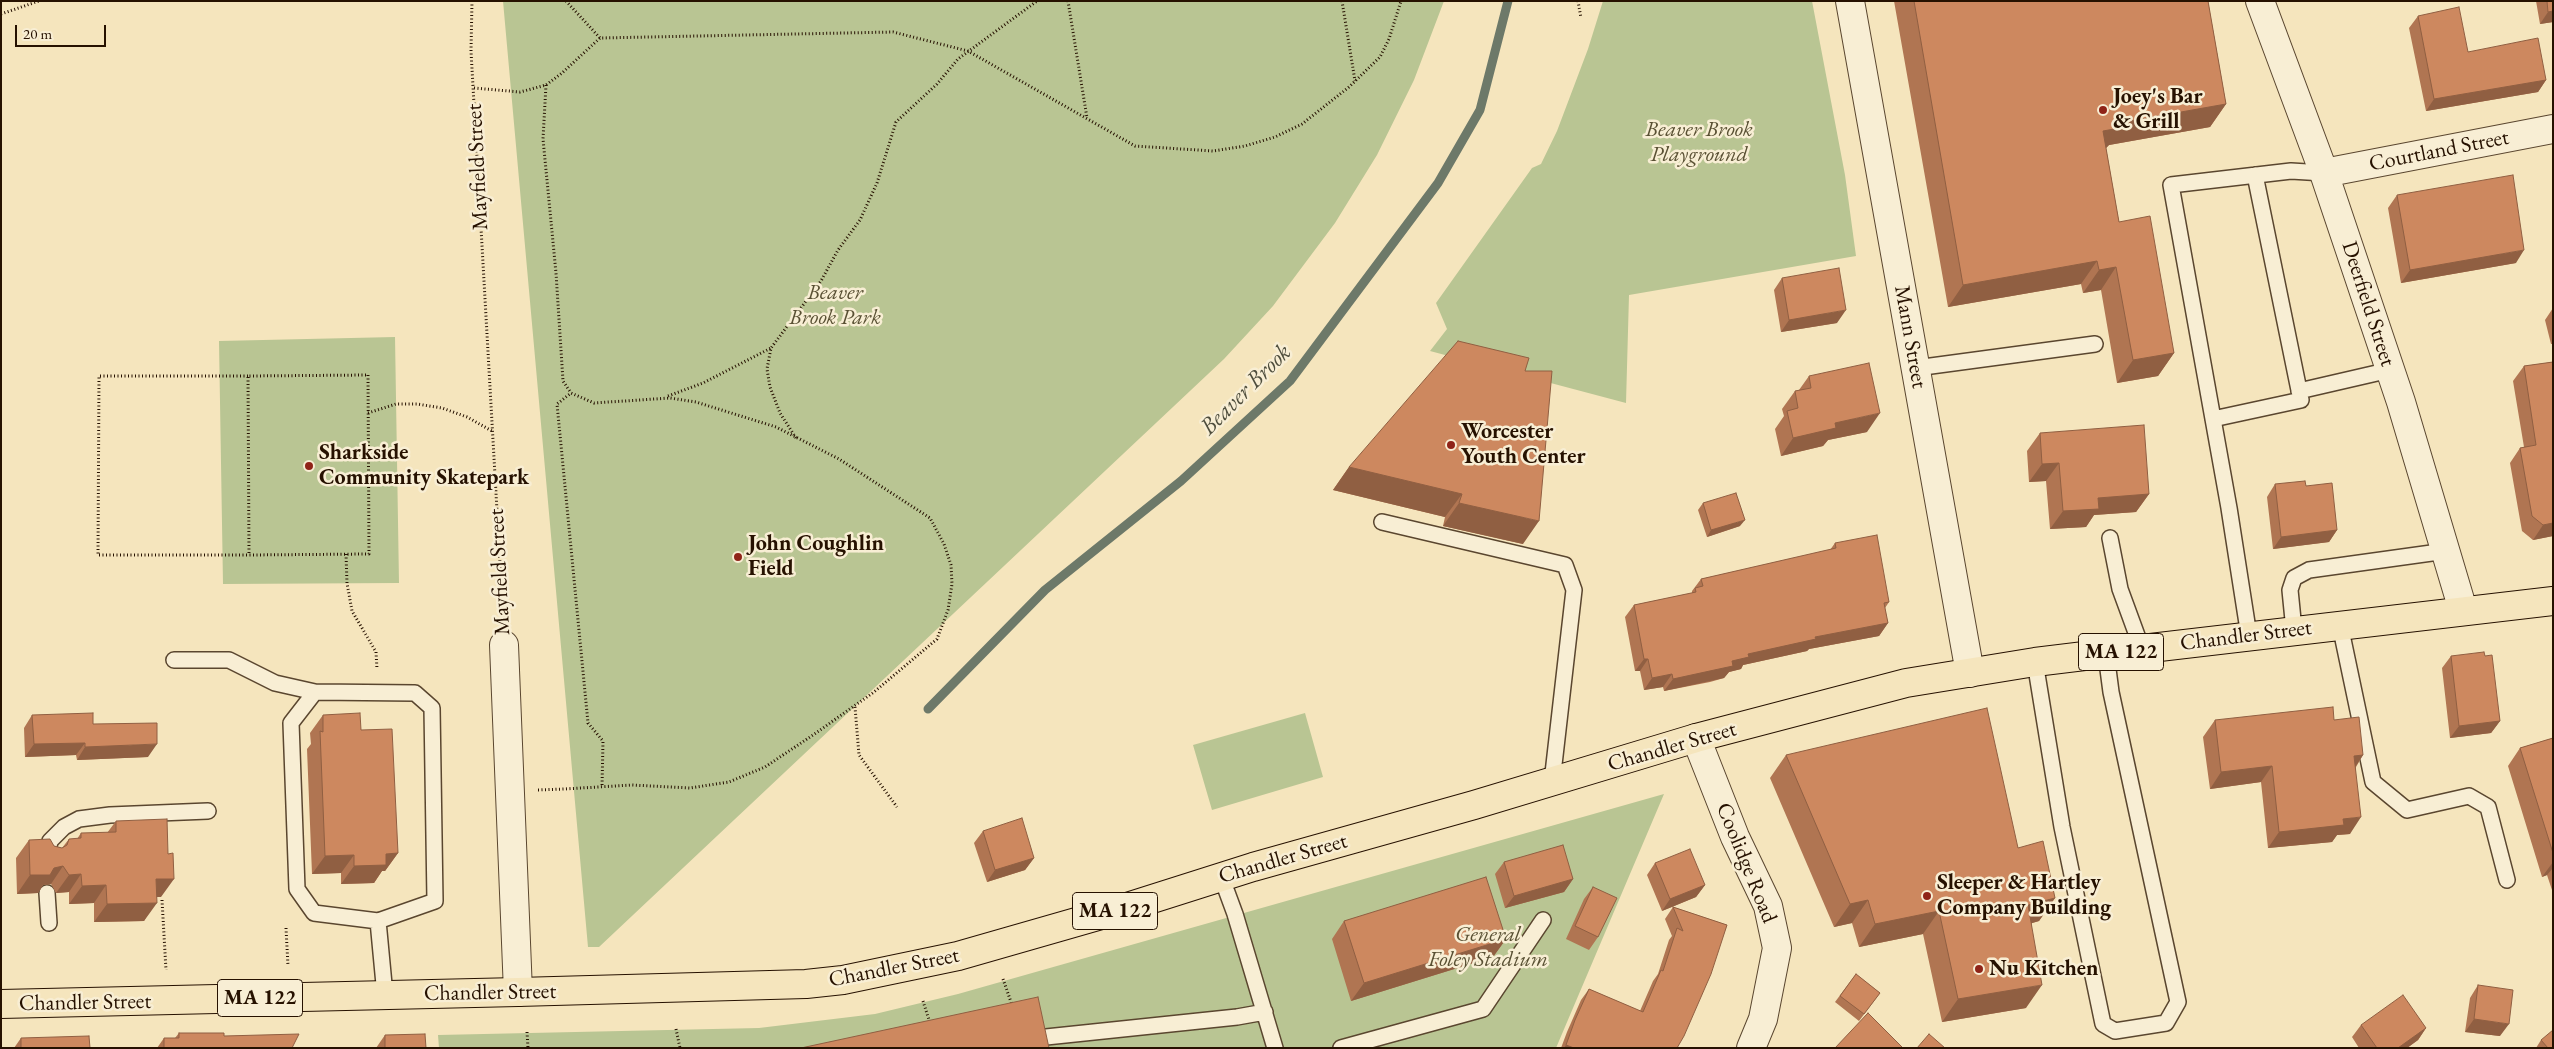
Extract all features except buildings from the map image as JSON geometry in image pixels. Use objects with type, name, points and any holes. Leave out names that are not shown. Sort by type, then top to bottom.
[{"type":"main road","name":"Chandler Street","points":[[1,1004],[518,992],[796,984],[843,980],[958,956],[1108,914],[1221,876],[1552,782],[1696,738],[1906,684],[2035,662],[2463,610],[2553,601]]},
{"type":"street","name":"Mann Street","points":[[1850,1],[1970,673]]},
{"type":"street","name":"Deerfield Street","points":[[2260,1],[2324,173],[2390,370],[2463,610]]},
{"type":"street","name":"Courtland Street","points":[[2324,173],[2553,129]]},
{"type":"street","name":"Mayfield Street","points":[[504,645],[518,992]]},
{"type":"street","name":"Coolidge Road","points":[[1696,738],[1736,837],[1768,906],[1777,948],[1763,1019],[1752,1048]]},
{"type":"lane","points":[[2249,636],[2213,419],[2171,185],[2291,171],[2324,173]]},
{"type":"lane","points":[[2213,419],[2301,400],[2254,175]]},
{"type":"lane","points":[[1916,368],[2096,344]]},
{"type":"lane","points":[[2299,391],[2390,370]]},
{"type":"lane","points":[[1382,522],[1565,565],[1574,590],[1552,782]]},
{"type":"lane","points":[[2110,538],[2120,589],[2142,649]]},
{"type":"lane","points":[[2294,630],[2290,590],[2294,578],[2309,570],[2446,551]]},
{"type":"lane","points":[[2340,625],[2373,782],[2407,810],[2469,796],[2488,807],[2507,880]]},
{"type":"lane","points":[[2035,662],[2062,828],[2103,1024],[2115,1031],[2166,1023],[2178,1002],[2114,702],[2106,654]]},
{"type":"lane","points":[[174,660],[229,660],[275,683],[315,692],[415,693],[432,708],[436,901],[378,921],[314,913],[297,889],[292,723],[315,692]]},
{"type":"lane","points":[[47,857],[50,841],[64,827],[79,819],[110,815],[208,811]]},
{"type":"lane","points":[[1221,876],[1235,914],[1275,1048]]},
{"type":"lane","points":[[47,893],[49,923]]},
{"type":"lane","points":[[1341,1048],[1483,1009],[1542,920]]},
{"type":"lane","points":[[378,921],[385,995]]},
{"type":"lane","points":[[1046,1037],[1237,1017],[1265,1012]]},
{"type":"path","points":[[1,14],[39,1]]},
{"type":"path","name":"Mayfield Street","points":[[472,1],[474,88],[504,645]]},
{"type":"path","points":[[566,1],[600,38]]},
{"type":"path","points":[[797,438],[780,413],[770,387],[767,368],[771,348],[821,281],[838,250],[860,220],[877,183],[896,122],[968,51],[1037,1]]},
{"type":"path","points":[[1068,1],[1087,119]]},
{"type":"path","points":[[1342,1],[1355,81]]},
{"type":"path","points":[[474,88],[520,92],[546,85],[600,38],[893,32],[968,51],[1135,146],[1213,151],[1245,146],[1275,137],[1302,124],[1355,81],[1380,57],[1389,39],[1401,1]]},
{"type":"path","points":[[1578,1],[1581,18]]},
{"type":"path","points":[[546,85],[544,139],[563,381],[571,393],[594,403],[665,398],[696,402],[776,427],[846,464],[930,518],[944,544],[951,564],[952,584],[948,610],[937,639],[855,706],[764,767],[729,782],[690,788],[632,785],[564,790]]},
{"type":"path","points":[[665,398],[703,383],[771,348]]},
{"type":"path","points":[[368,375],[368,413],[369,554],[98,554],[100,376],[368,375]]},
{"type":"path","points":[[248,376],[249,555]]},
{"type":"path","points":[[571,393],[557,404],[588,723],[603,741],[602,787]]},
{"type":"path","points":[[368,413],[396,404],[442,408],[466,417],[492,431]]},
{"type":"path","points":[[346,554],[347,583],[352,611],[376,652],[378,693]]},
{"type":"path","points":[[855,706],[859,755],[897,807]]},
{"type":"path","points":[[162,900],[166,970]]},
{"type":"path","points":[[286,928],[288,966]]},
{"type":"path","points":[[1003,979],[1014,1013]]},
{"type":"path","points":[[923,1001],[932,1030]]},
{"type":"path","points":[[676,1029],[680,1048]]},
{"type":"path","points":[[527,1032],[528,1048]]},
{"type":"green space","name":"Beaver Brook Park","points":[[503,1],[1444,1],[1414,80],[1377,155],[1335,223],[1273,306],[1224,359],[599,947],[588,947]]},
{"type":"green space","name":"Beaver Brook Playground","points":[[1603,1],[1812,1],[1845,175],[1856,256],[1629,295],[1626,403],[1430,351],[1447,329],[1436,303],[1532,168],[1541,164],[1557,131],[1588,49]]},
{"type":"green space","name":"Sharkside Community Skatepark","points":[[395,337],[399,583],[223,584],[219,341]]},
{"type":"green space","points":[[1305,713],[1323,777],[1212,810],[1193,745]]},
{"type":"green space","name":"General Foley Stadium","points":[[1664,794],[1556,1048],[439,1048],[438,1035],[759,1028],[875,1014],[958,994]]},
{"type":"waterway","name":"Beaver Brook","points":[[928,709],[1045,590],[1181,481],[1290,381],[1438,183],[1480,110],[1508,1]]},
{"type":"place","name":"Joey's Bar & Grill","points":[[2103,110]]},
{"type":"place","name":"Worcester Youth Center","points":[[1451,445]]},
{"type":"place","name":"Sharkside Community Skatepark","points":[[309,466]]},
{"type":"place","name":"John Coughlin Field","points":[[738,557]]},
{"type":"place","name":"Sleeper & Hartley Company Building","points":[[1927,896]]},
{"type":"place","name":"Nu Kitchen","points":[[1979,969]]}]
